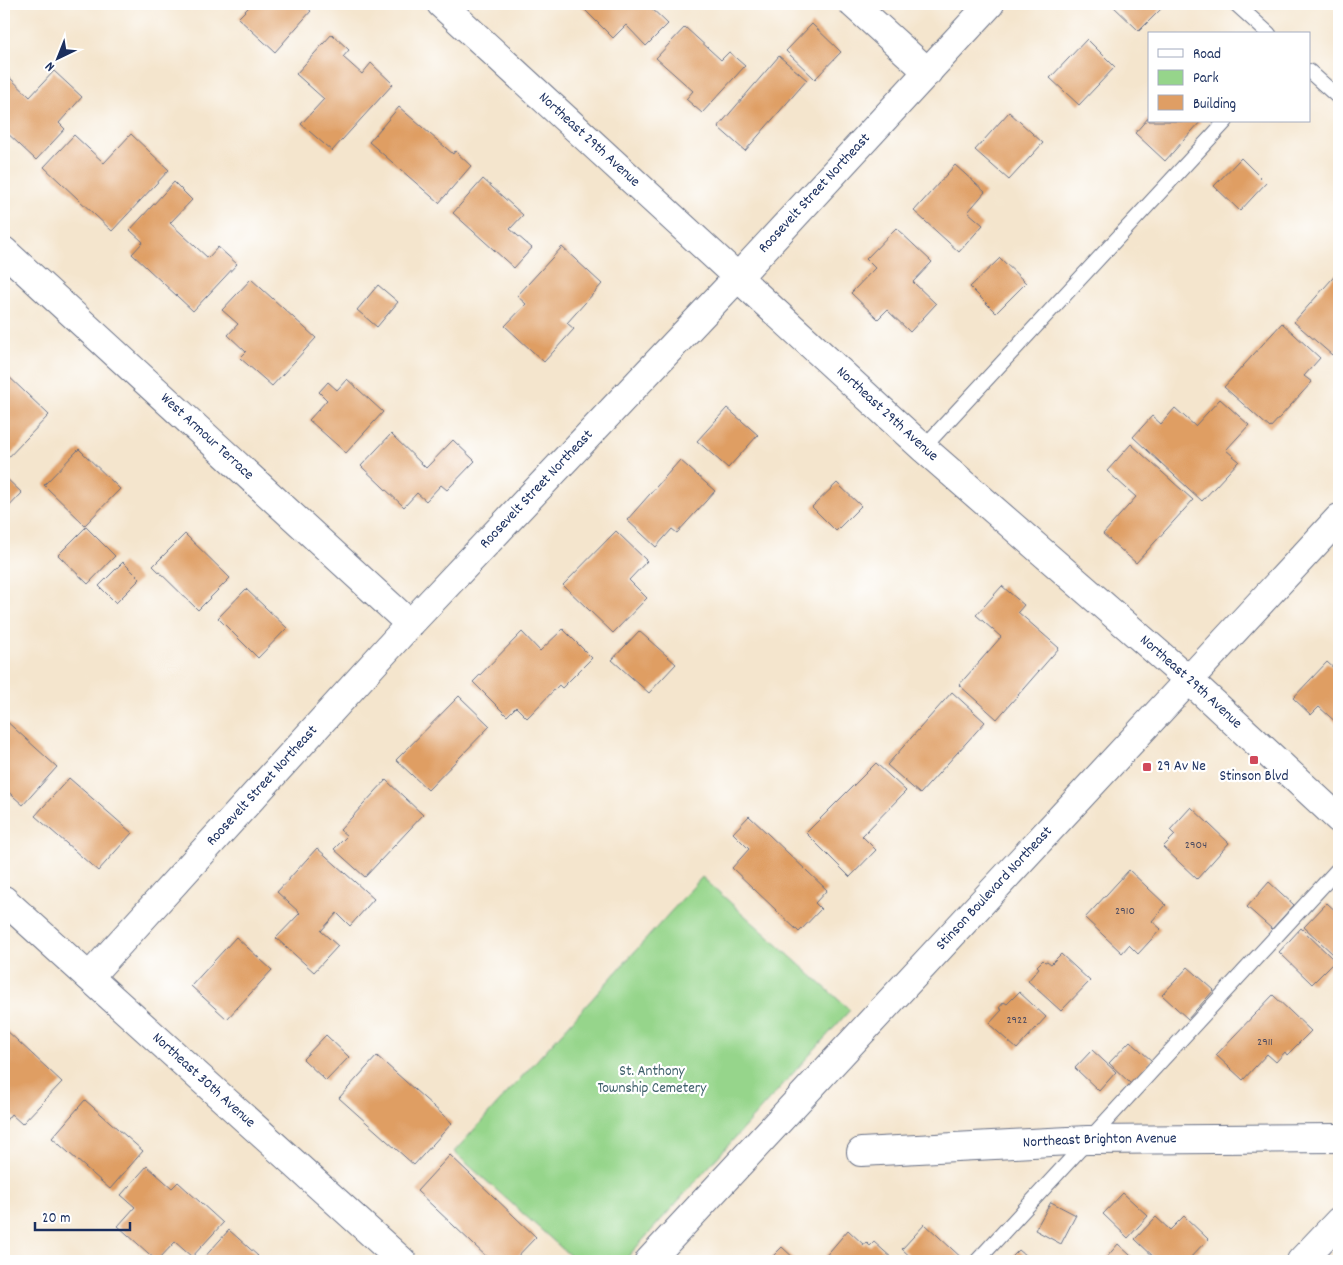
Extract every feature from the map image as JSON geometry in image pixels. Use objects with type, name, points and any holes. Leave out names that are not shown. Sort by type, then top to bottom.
[{"type":"street","name":"Northeast 29th Avenue","points":[[441,4],[923,448],[1189,680],[1339,820]]},
{"type":"street","points":[[853,4],[928,72]]},
{"type":"street","name":"Roosevelt Street Northeast","points":[[89,977],[410,624],[737,278],[990,4]]},
{"type":"street","name":"West Armour Terrace","points":[[4,251],[410,624]]},
{"type":"street","name":"Stinson Boulevard Northeast","points":[[650,1261],[1339,518]]},
{"type":"street","name":"Northeast 30th Avenue","points":[[4,900],[402,1261]]},
{"type":"street","name":"Northeast Brighton Avenue","points":[[861,1152],[1088,1140],[1339,1138]]},
{"type":"street","points":[[1301,1261],[1339,1221]]},
{"type":"lane","points":[[1236,4],[1266,32]]},
{"type":"lane","points":[[1310,72],[1339,98]]},
{"type":"lane","points":[[923,448],[1225,122]]},
{"type":"lane","points":[[977,1261],[1339,868]]},
{"type":"green space","name":"St. Anthony Township Cemetery","points":[[702,877],[850,1010],[624,1261],[576,1261],[454,1152]]},
{"type":"building","points":[[252,4],[303,4],[311,11],[275,52],[238,18]]},
{"type":"building","points":[[647,4],[668,24],[646,46],[626,25],[613,38],[580,5]]},
{"type":"building","points":[[1111,4],[1166,4],[1139,31]]},
{"type":"building","points":[[812,24],[841,52],[815,79],[786,51]]},
{"type":"building","points":[[685,27],[721,60],[729,52],[745,66],[702,113],[686,99],[693,91],[656,58]]},
{"type":"building","points":[[332,34],[349,50],[343,57],[362,74],[371,63],[393,84],[332,151],[301,124],[324,99],[296,74]]},
{"type":"building","points":[[1087,39],[1115,67],[1079,105],[1050,78]]},
{"type":"building","points":[[779,56],[807,80],[745,151],[718,127]]},
{"type":"building","points":[[54,71],[82,97],[59,123],[65,129],[36,160],[4,130],[4,83],[9,77],[30,97]]},
{"type":"building","points":[[399,107],[453,154],[455,151],[471,166],[439,203],[369,142]]},
{"type":"building","points":[[1009,112],[1043,143],[1009,180],[975,150]]},
{"type":"building","points":[[1148,118],[1148,122],[1200,122],[1165,161],[1135,133]]},
{"type":"building","points":[[131,134],[169,170],[112,231],[44,167],[74,135],[104,163]]},
{"type":"building","points":[[1241,158],[1266,183],[1240,211],[1214,186]]},
{"type":"building","points":[[955,165],[985,192],[968,212],[983,225],[959,252],[914,211]]},
{"type":"building","points":[[483,179],[523,215],[510,229],[532,248],[514,268],[453,213]]},
{"type":"building","points":[[174,182],[192,200],[170,223],[208,258],[218,247],[237,264],[193,311],[132,254],[143,242],[130,230]]},
{"type":"building","points":[[896,228],[932,262],[913,282],[936,304],[910,332],[887,310],[878,319],[851,293],[875,268],[866,259]]},
{"type":"building","points":[[562,247],[602,284],[567,323],[574,329],[544,362],[505,326],[526,304],[517,296]]},
{"type":"building","points":[[1000,258],[1026,283],[996,313],[970,287]]},
{"type":"building","points":[[1339,271],[1339,347],[1332,355],[1294,322]]},
{"type":"building","points":[[251,279],[316,338],[272,386],[240,358],[246,352],[228,335],[238,324],[222,310]]},
{"type":"building","points":[[378,285],[398,302],[377,327],[357,310]]},
{"type":"building","points":[[1282,323],[1320,358],[1304,376],[1312,382],[1270,428],[1224,387]]},
{"type":"building","points":[[4,372],[49,415],[4,462]]},
{"type":"building","points":[[347,379],[383,412],[346,453],[309,420],[327,400],[319,392],[328,382],[337,390]]},
{"type":"building","points":[[1220,399],[1249,425],[1226,450],[1239,461],[1202,501],[1133,437],[1152,416],[1161,424],[1175,408],[1195,426]]},
{"type":"building","points":[[727,408],[758,435],[728,468],[697,441]]},
{"type":"building","points":[[391,434],[426,468],[453,440],[475,461],[447,490],[441,485],[426,501],[417,493],[404,507],[361,466]]},
{"type":"building","points":[[1131,444],[1193,500],[1136,563],[1103,534],[1136,497],[1107,471]]},
{"type":"building","points":[[79,449],[120,489],[85,525],[44,485]]},
{"type":"building","points":[[680,460],[715,491],[677,533],[672,529],[656,547],[627,520]]},
{"type":"building","points":[[4,476],[22,493],[4,512]]},
{"type":"building","points":[[837,483],[861,506],[836,531],[812,507]]},
{"type":"building","points":[[86,527],[115,556],[88,584],[58,555]]},
{"type":"building","points":[[616,531],[647,561],[629,580],[647,598],[613,633],[563,585]]},
{"type":"building","points":[[185,534],[230,578],[198,610],[153,566]]},
{"type":"building","points":[[123,562],[140,579],[116,603],[99,586]]},
{"type":"building","points":[[1002,586],[1024,605],[1018,612],[1059,648],[997,719],[959,685],[1001,637],[976,615]]},
{"type":"building","points":[[246,589],[287,628],[258,658],[218,618]]},
{"type":"building","points":[[563,629],[592,658],[562,688],[559,685],[527,718],[516,707],[507,716],[473,682],[522,632],[540,651]]},
{"type":"building","points":[[639,631],[676,664],[649,693],[612,660]]},
{"type":"building","points":[[1327,662],[1339,673],[1339,725],[1319,707],[1311,715],[1293,698]]},
{"type":"building","points":[[952,692],[985,722],[920,794],[887,765]]},
{"type":"building","points":[[459,696],[490,726],[428,790],[396,760]]},
{"type":"building","points":[[4,719],[57,767],[23,805],[4,788]]},
{"type":"building","points":[[876,763],[906,791],[862,836],[876,850],[850,877],[806,833]]},
{"type":"building","points":[[69,778],[132,833],[98,871],[35,816]]},
{"type":"building","points":[[386,780],[423,815],[365,877],[334,849],[347,836],[340,830]]},
{"type":"building","points":[[1191,807],[1229,843],[1197,879],[1163,847],[1175,835],[1170,830]]},
{"type":"building","points":[[749,816],[827,890],[815,903],[821,909],[799,932],[732,868],[749,849],[733,833]]},
{"type":"building","points":[[317,848],[374,899],[350,926],[337,913],[321,931],[338,946],[314,972],[276,938],[300,913],[277,892]]},
{"type":"building","points":[[1129,870],[1166,905],[1152,921],[1161,929],[1138,954],[1129,945],[1122,953],[1085,918]]},
{"type":"building","points":[[1269,882],[1294,905],[1272,929],[1247,907]]},
{"type":"building","points":[[1327,903],[1339,914],[1339,946],[1333,954],[1304,927]]},
{"type":"building","points":[[1301,928],[1335,961],[1312,984],[1279,952]]},
{"type":"building","points":[[236,937],[272,970],[227,1019],[191,986]]},
{"type":"building","points":[[1061,954],[1090,981],[1061,1011],[1028,981],[1043,960],[1051,964]]},
{"type":"building","points":[[1188,967],[1214,990],[1188,1019],[1162,995]]},
{"type":"building","points":[[1019,992],[1046,1017],[1017,1049],[989,1024],[1002,1010],[999,1008],[1004,1002],[1007,1004]]},
{"type":"building","points":[[1273,995],[1311,1031],[1287,1055],[1285,1052],[1276,1062],[1267,1054],[1243,1080],[1216,1055]]},
{"type":"building","points":[[4,1028],[62,1082],[22,1124],[11,1114],[4,1123]]},
{"type":"building","points":[[326,1035],[349,1057],[326,1081],[303,1059]]},
{"type":"building","points":[[1130,1041],[1152,1061],[1131,1084],[1109,1063]]},
{"type":"building","points":[[1092,1050],[1116,1072],[1099,1091],[1075,1068]]},
{"type":"building","points":[[377,1056],[452,1123],[414,1165],[339,1098]]},
{"type":"building","points":[[85,1100],[143,1151],[110,1189],[52,1138]]},
{"type":"building","points":[[450,1155],[536,1237],[513,1261],[491,1261],[417,1191]]},
{"type":"building","points":[[147,1166],[172,1188],[178,1182],[223,1223],[192,1257],[175,1242],[157,1261],[118,1226],[135,1207],[121,1195]]},
{"type":"building","points":[[1123,1193],[1148,1216],[1128,1238],[1103,1214]]},
{"type":"building","points":[[1051,1202],[1076,1215],[1061,1244],[1035,1230]]},
{"type":"building","points":[[1184,1216],[1208,1239],[1187,1261],[1158,1261],[1135,1239],[1156,1217],[1170,1230]]},
{"type":"building","points":[[925,1224],[965,1261],[915,1261],[902,1249]]},
{"type":"building","points":[[229,1230],[258,1256],[252,1261],[201,1261]]},
{"type":"building","points":[[848,1230],[864,1245],[866,1242],[870,1246],[874,1242],[893,1259],[891,1261],[828,1261],[824,1258]]},
{"type":"building","points":[[1118,1244],[1138,1261],[1110,1261],[1106,1258]]},
{"type":"building","points":[[782,1247],[797,1261],[768,1261]]},
{"type":"building","points":[[1019,1250],[1032,1261],[1008,1261]]},
{"type":"place","name":"Stinson Blvd","points":[[1254,760]]},
{"type":"place","name":"29 Av Ne","points":[[1147,767]]}]
